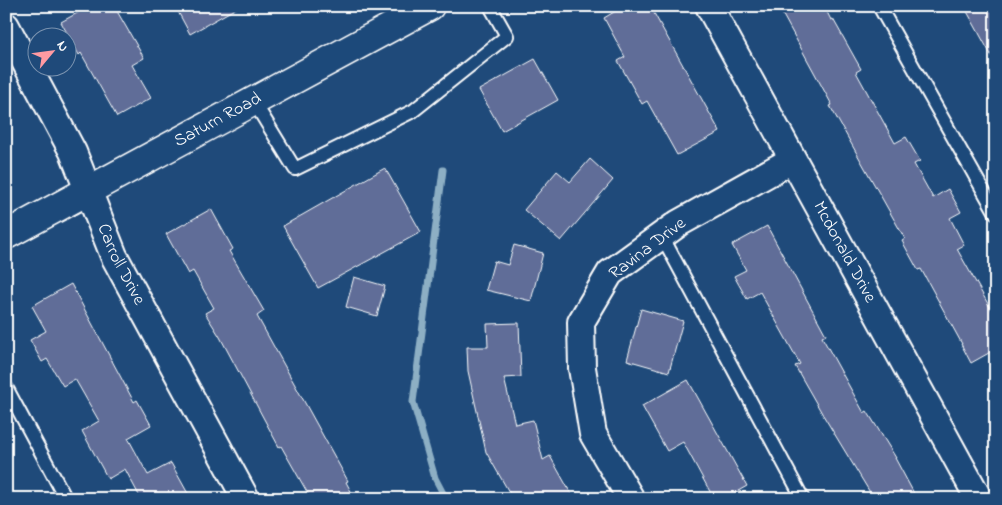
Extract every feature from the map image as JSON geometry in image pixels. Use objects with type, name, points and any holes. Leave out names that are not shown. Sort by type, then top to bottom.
[{"type":"street","name":"Saturn Road","points":[[6,236],[430,6]]},
{"type":"street","name":"Mcdonald Drive","points":[[709,6],[979,499]]},
{"type":"street","name":"Carroll Drive","points":[[6,26],[73,152],[90,191],[114,256],[246,499]]},
{"type":"street","name":"Ravina Drive","points":[[632,499],[593,434],[582,368],[581,322],[610,273],[679,224],[792,160]]},
{"type":"lane","points":[[254,102],[295,169],[413,112],[507,36],[490,6]]},
{"type":"lane","points":[[879,6],[996,213]]},
{"type":"lane","points":[[662,236],[803,499]]},
{"type":"lane","points":[[6,387],[66,499]]},
{"type":"building","points":[[90,6],[114,6],[144,58],[132,65],[151,98],[117,117],[81,53],[79,55],[78,53],[78,28],[64,28],[61,22]]},
{"type":"building","points":[[175,6],[240,6],[190,34]]},
{"type":"building","points":[[624,6],[650,6],[720,132],[677,155],[647,101],[642,104],[618,61],[625,57],[604,18]]},
{"type":"building","points":[[778,6],[824,6],[861,69],[856,72],[895,143],[906,137],[920,161],[914,164],[933,198],[948,189],[961,212],[950,218],[964,245],[957,249],[996,318],[996,349],[971,363],[921,269],[918,270],[902,241],[905,239],[830,106],[832,105]]},
{"type":"building","points":[[964,6],[996,6],[996,64]]},
{"type":"building","points":[[535,59],[558,100],[502,131],[479,90]]},
{"type":"building","points":[[590,159],[613,180],[561,241],[524,210],[557,171],[570,182]]},
{"type":"building","points":[[385,168],[421,232],[318,288],[283,226]]},
{"type":"building","points":[[211,209],[233,249],[229,251],[264,311],[257,316],[348,481],[346,482],[355,499],[311,499],[281,446],[279,447],[220,337],[205,313],[214,308],[193,271],[188,274],[166,234]]},
{"type":"building","points":[[767,226],[826,335],[822,337],[864,413],[867,411],[896,458],[917,499],[874,499],[795,366],[800,364],[760,292],[747,299],[734,276],[746,270],[732,245]]},
{"type":"building","points":[[514,245],[543,253],[531,301],[486,290],[494,261],[508,265]]},
{"type":"building","points":[[354,277],[385,286],[377,316],[346,307]]},
{"type":"building","points":[[71,284],[134,402],[137,400],[151,425],[128,438],[148,475],[171,463],[191,499],[141,499],[125,469],[108,479],[82,431],[99,421],[75,379],[63,386],[47,359],[42,362],[30,340],[46,331],[32,306]]},
{"type":"building","points":[[641,309],[683,321],[669,372],[627,360]]},
{"type":"building","points":[[519,323],[521,377],[504,378],[515,424],[533,420],[543,460],[550,456],[574,499],[513,499],[486,452],[468,371],[467,347],[488,347],[487,324]]},
{"type":"building","points":[[688,380],[747,486],[724,499],[714,499],[683,442],[667,451],[642,406]]},
{"type":"waterway","points":[[443,170],[413,402],[435,478],[446,499]]}]
